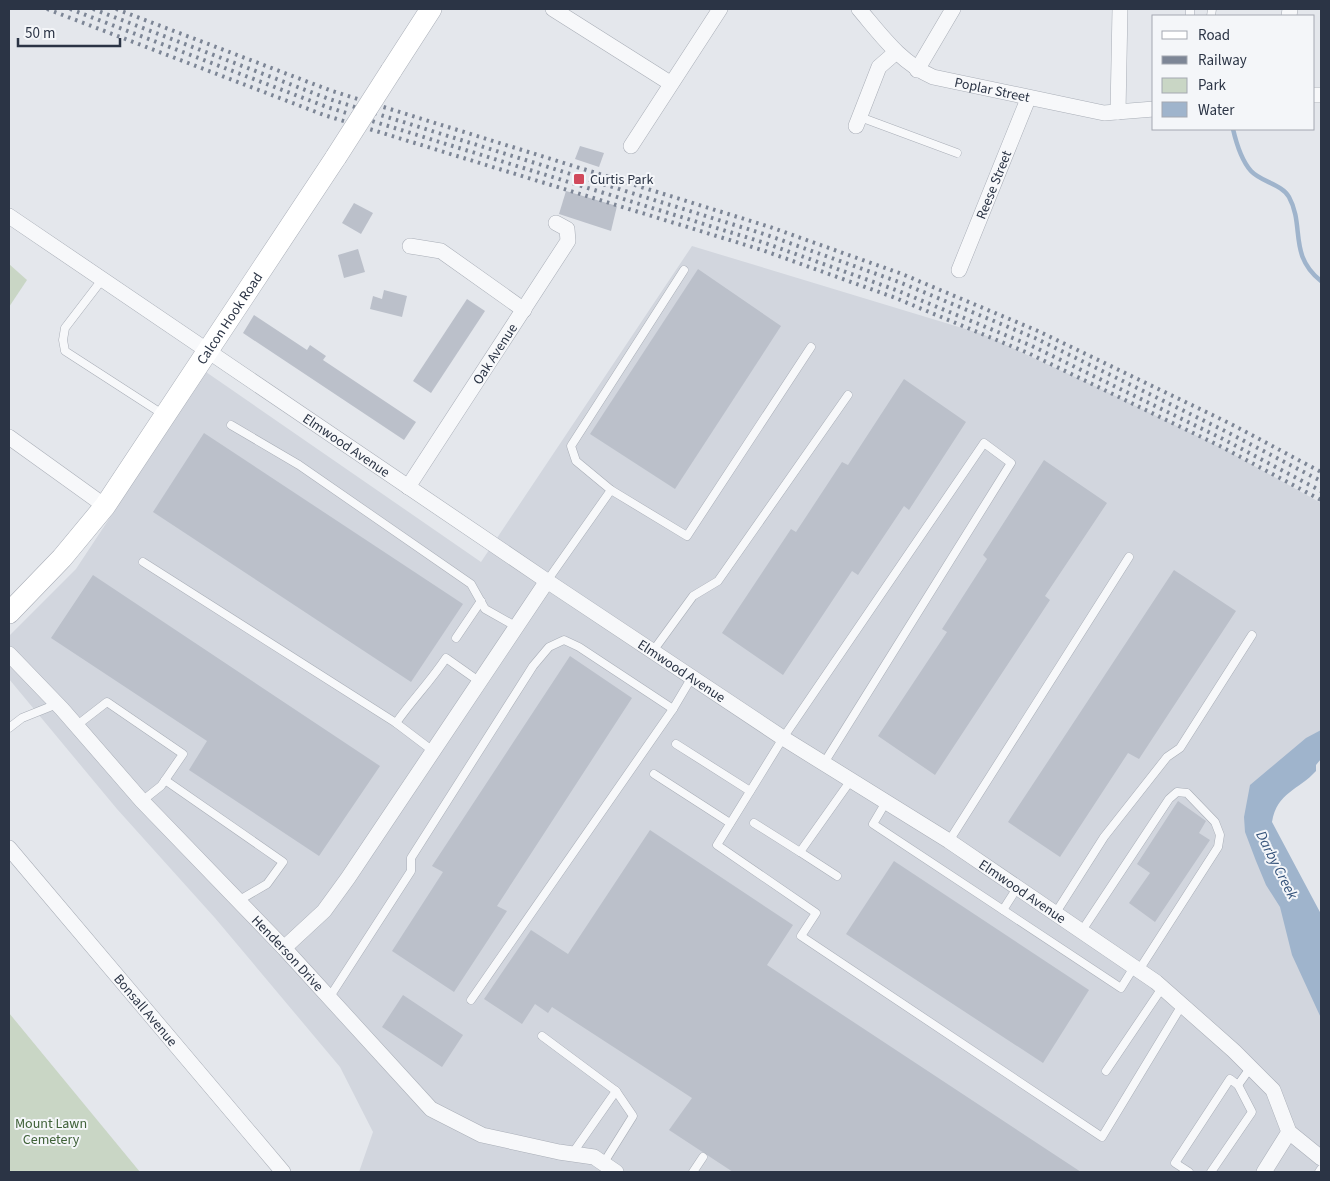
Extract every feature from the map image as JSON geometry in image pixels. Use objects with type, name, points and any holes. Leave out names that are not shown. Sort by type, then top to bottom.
[{"type":"street","name":"Calcon Hook Road","points":[[9,613],[62,558],[105,506],[336,157],[431,9]]},
{"type":"street","points":[[553,9],[670,83]]},
{"type":"street","points":[[632,146],[670,83],[720,9]]},
{"type":"street","name":"Poplar Street","points":[[859,9],[895,53],[918,70],[946,81],[1104,113],[1152,109]]},
{"type":"street","points":[[918,70],[953,9]]},
{"type":"street","points":[[1118,112],[1120,9]]},
{"type":"street","points":[[858,121],[879,67],[895,53]]},
{"type":"street","name":"Reese Street","points":[[959,270],[1028,99]]},
{"type":"street","name":"Elmwood Avenue","points":[[9,216],[101,281],[548,581],[783,738],[949,841],[1136,969],[1182,1005],[1251,1067],[1273,1090],[1288,1132]]},
{"type":"street","name":"Oak Avenue","points":[[408,487],[568,241],[567,229],[556,223]]},
{"type":"street","points":[[410,246],[441,251],[524,310]]},
{"type":"street","points":[[9,437],[105,506]]},
{"type":"street","points":[[284,948],[324,911],[548,581]]},
{"type":"street","name":"Henderson Drive","points":[[9,654],[57,704],[142,801],[284,948],[431,1109],[482,1135],[594,1157],[610,1168]]},
{"type":"street","name":"Bonsall Avenue","points":[[9,848],[283,1172]]},
{"type":"street","points":[[1264,1172],[1288,1132],[1321,1158]]},
{"type":"lane","points":[[858,121],[957,153]]},
{"type":"lane","points":[[684,270],[571,446],[576,460],[611,490],[687,536],[811,347]]},
{"type":"lane","points":[[101,281],[65,328],[63,340],[65,351],[165,416]]},
{"type":"lane","points":[[653,651],[693,596],[718,581],[848,395]]},
{"type":"lane","points":[[231,425],[299,465],[471,584],[485,609],[517,627]]},
{"type":"lane","points":[[824,763],[1012,463],[984,443],[783,738],[717,844],[816,912],[801,936],[1102,1137],[1182,1005]]},
{"type":"lane","points":[[548,581],[611,490]]},
{"type":"lane","points":[[949,841],[1129,557]]},
{"type":"lane","points":[[143,562],[396,723],[433,751]]},
{"type":"lane","points":[[456,638],[481,601]]},
{"type":"lane","points":[[1055,914],[1104,837],[1167,757],[1180,748],[1252,635]]},
{"type":"lane","points":[[329,998],[411,871],[411,858],[416,850],[533,666],[550,647],[564,640],[579,647],[673,709]]},
{"type":"lane","points":[[396,723],[410,703],[430,683],[446,658],[480,682]]},
{"type":"lane","points":[[471,1000],[673,709],[692,677]]},
{"type":"lane","points":[[76,726],[107,702],[184,754],[165,780],[142,801]]},
{"type":"lane","points":[[9,728],[22,718],[57,704]]},
{"type":"lane","points":[[676,744],[750,791]]},
{"type":"lane","points":[[654,774],[730,823]]},
{"type":"lane","points":[[165,780],[283,862],[267,884],[238,901]]},
{"type":"lane","points":[[800,852],[851,780]]},
{"type":"lane","points":[[886,802],[873,824],[1121,988],[1136,969],[1218,847],[1220,834],[1216,822],[1186,793],[1177,792],[1169,799],[1081,932]]},
{"type":"lane","points":[[754,823],[836,876]]},
{"type":"lane","points":[[1003,910],[1017,888]]},
{"type":"lane","points":[[1106,1070],[1162,988]]},
{"type":"lane","points":[[542,1036],[616,1091],[633,1116],[610,1168]]},
{"type":"lane","points":[[1238,1085],[1251,1067]]},
{"type":"lane","points":[[1189,1172],[1175,1163],[1230,1079],[1238,1085],[1252,1112],[1211,1172]]},
{"type":"lane","points":[[572,1154],[616,1091]]},
{"type":"lane","points":[[693,1172],[703,1157]]},
{"type":"shaded area","points":[[692,246],[982,334],[1097,387],[1226,450],[1321,503],[1321,752],[1255,822],[1321,974],[1321,1172],[359,1172],[373,1132],[340,1067],[215,918],[117,809],[9,679],[9,636],[76,569],[206,372],[481,562]]},
{"type":"green space","points":[[9,264],[27,280],[9,307]]},
{"type":"green space","name":"Mount Lawn Cemetery","points":[[9,1013],[140,1172],[9,1172]]},
{"type":"water","name":"Darby Creek","points":[[1321,730],[1321,759],[1316,765],[1316,771],[1284,798],[1275,812],[1272,822],[1321,914],[1321,1018],[1292,955],[1280,907],[1266,885],[1256,861],[1245,832],[1244,817],[1250,785],[1306,738]]},
{"type":"building","points":[[580,146],[604,153],[599,167],[575,159]]},
{"type":"building","points":[[566,191],[617,206],[611,231],[559,214]]},
{"type":"building","points":[[354,203],[373,213],[361,234],[342,223]]},
{"type":"building","points":[[358,249],[365,272],[344,278],[338,255]]},
{"type":"building","points":[[698,269],[781,326],[675,489],[590,434]]},
{"type":"building","points":[[384,290],[407,296],[402,317],[370,309],[373,296],[382,299]]},
{"type":"building","points":[[467,299],[485,311],[431,393],[413,381]]},
{"type":"building","points":[[254,315],[307,350],[310,345],[326,356],[323,360],[416,422],[404,440],[243,333]]},
{"type":"building","points":[[904,379],[966,422],[909,510],[904,506],[858,575],[852,571],[783,675],[722,633],[791,529],[796,532],[842,462],[848,465]]},
{"type":"building","points":[[204,433],[463,604],[411,682],[153,512]]},
{"type":"building","points":[[1044,460],[1107,503],[1045,596],[1050,600],[935,775],[878,736],[947,632],[942,629],[987,559],[983,555]]},
{"type":"building","points":[[1174,570],[1236,611],[1139,759],[1128,753],[1060,857],[1008,822]]},
{"type":"building","points":[[93,575],[380,766],[319,856],[189,770],[207,741],[51,638]]},
{"type":"building","points":[[570,656],[632,698],[497,906],[507,911],[454,992],[392,951],[443,872],[432,866]]},
{"type":"building","points":[[1178,801],[1206,821],[1199,833],[1210,840],[1155,922],[1129,903],[1150,873],[1137,864]]},
{"type":"building","points":[[650,830],[793,925],[767,965],[1081,1172],[733,1172],[669,1130],[692,1098],[552,1007],[548,1013],[535,1004],[522,1024],[484,999],[531,930],[568,954]]},
{"type":"building","points":[[894,861],[1089,990],[1043,1063],[846,934]]},
{"type":"building","points":[[403,995],[463,1035],[442,1067],[382,1027]]},
{"type":"waterway","points":[[1233,130],[1242,157],[1251,171],[1260,178],[1282,189],[1289,197],[1294,208],[1304,261],[1321,281]]},
{"type":"railway","points":[[47,9],[324,115],[762,250],[893,297],[1028,353],[1220,446],[1321,500]]},
{"type":"railway","points":[[70,9],[327,107],[765,243],[896,290],[1032,346],[1223,439],[1321,491]]},
{"type":"railway","points":[[93,9],[329,99],[767,235],[899,282],[1035,338],[1227,432],[1321,481]]},
{"type":"railway","points":[[116,9],[332,91],[770,227],[902,274],[1038,331],[1231,424],[1321,472]]},
{"type":"place","name":"Curtis Park","points":[[579,179]]}]
